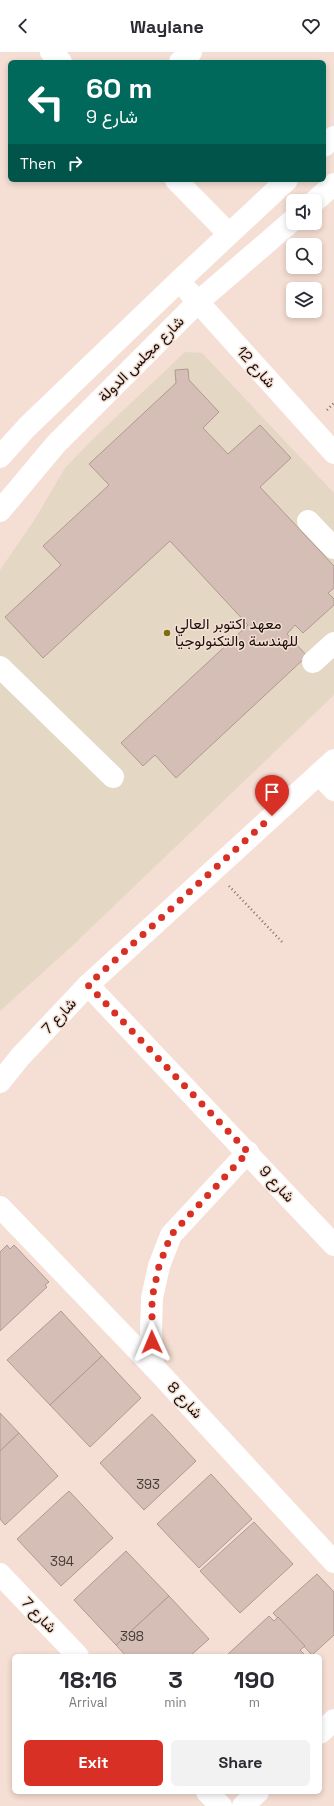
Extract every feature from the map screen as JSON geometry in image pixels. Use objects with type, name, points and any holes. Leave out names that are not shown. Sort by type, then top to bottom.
[{"type":"street","points":[[51,52],[59,60]]},
{"type":"street","points":[[182,60],[191,52]]},
{"type":"street","points":[[326,144],[334,137]]},
{"type":"street","points":[[178,182],[229,234]]},
{"type":"street","name":"شارع مجلس الدولة","points":[[0,457],[27,427],[285,182]]},
{"type":"street","points":[[322,194],[334,184]]},
{"type":"street","name":"شارع مجلس الدولة","points":[[0,511],[56,444],[198,302],[286,226]]},
{"type":"street","name":"شارع 12","points":[[179,281],[334,453]]},
{"type":"street","points":[[308,521],[334,548]]},
{"type":"street","points":[[313,662],[334,643]]},
{"type":"street","points":[[4,679],[112,776]]},
{"type":"street","points":[[326,767],[334,790]]},
{"type":"street","name":"شارع 7","points":[[0,1082],[20,1057],[88,985],[326,767]]},
{"type":"street","name":"شارع 9","points":[[88,985],[248,1152],[334,1245]]},
{"type":"street","points":[[153,1366],[151,1331],[152,1298],[159,1266],[171,1235],[248,1152]]},
{"type":"street","name":"شارع 8","points":[[0,1207],[153,1366],[334,1562]]},
{"type":"street","name":"شارع 7","points":[[0,1574],[76,1654]]},
{"type":"street","points":[[322,1731],[334,1720]]},
{"type":"street","points":[[209,1794],[221,1806]]},
{"type":"street","points":[[243,1806],[256,1794]]},
{"type":"path","points":[[214,870],[284,944]]},
{"type":"shaded area","name":"معهد اكتوبر العالي للهندسة والتكنولوجيا","points":[[185,352],[202,353],[334,493],[334,695],[70,948],[0,1011],[0,570],[35,519],[65,468],[93,439]]},
{"type":"building","name":"معهد اكتوبر العالي للهندسة والتكنولوجيا","points":[[188,369],[189,380],[219,412],[203,428],[228,454],[260,425],[291,458],[260,487],[334,566],[334,588],[328,593],[334,599],[334,605],[303,633],[295,625],[287,634],[307,656],[176,778],[155,755],[143,766],[121,743],[248,625],[170,541],[43,658],[5,617],[61,565],[43,546],[109,485],[89,464],[176,383],[175,370]]},
{"type":"building","points":[[7,1245],[10,1249],[14,1245],[49,1282],[45,1285],[47,1287],[0,1331],[0,1252]]},
{"type":"building","points":[[61,1311],[102,1356],[50,1405],[7,1360]]},
{"type":"building","points":[[102,1356],[141,1398],[90,1447],[50,1405]]},
{"type":"building","points":[[0,1413],[19,1433],[0,1451]]},
{"type":"building","points":[[152,1414],[196,1461],[144,1510],[100,1463]]},
{"type":"building","points":[[19,1433],[58,1476],[5,1525],[0,1519],[0,1451]]},
{"type":"building","points":[[211,1474],[252,1519],[199,1568],[157,1524]]},
{"type":"building","points":[[69,1491],[113,1538],[61,1586],[17,1539]]},
{"type":"building","points":[[254,1522],[293,1564],[240,1613],[200,1571]]},
{"type":"building","points":[[126,1551],[169,1596],[116,1645],[74,1600]]},
{"type":"building","points":[[317,1574],[334,1592],[334,1635],[313,1654],[311,1654],[273,1613]]},
{"type":"building","points":[[169,1596],[209,1639],[192,1654],[124,1654],[116,1645]]},
{"type":"building","points":[[269,1616],[274,1621],[278,1617],[305,1646],[300,1650],[304,1654],[228,1654]]},
{"type":"place","name":"معهد اكتوبر العالي للهندسة والتكنولوجيا","points":[[167,633]]},
{"type":"route","points":[[152,1342],[152,1298],[159,1266],[171,1235],[248,1152],[88,985],[272,816]]}]
